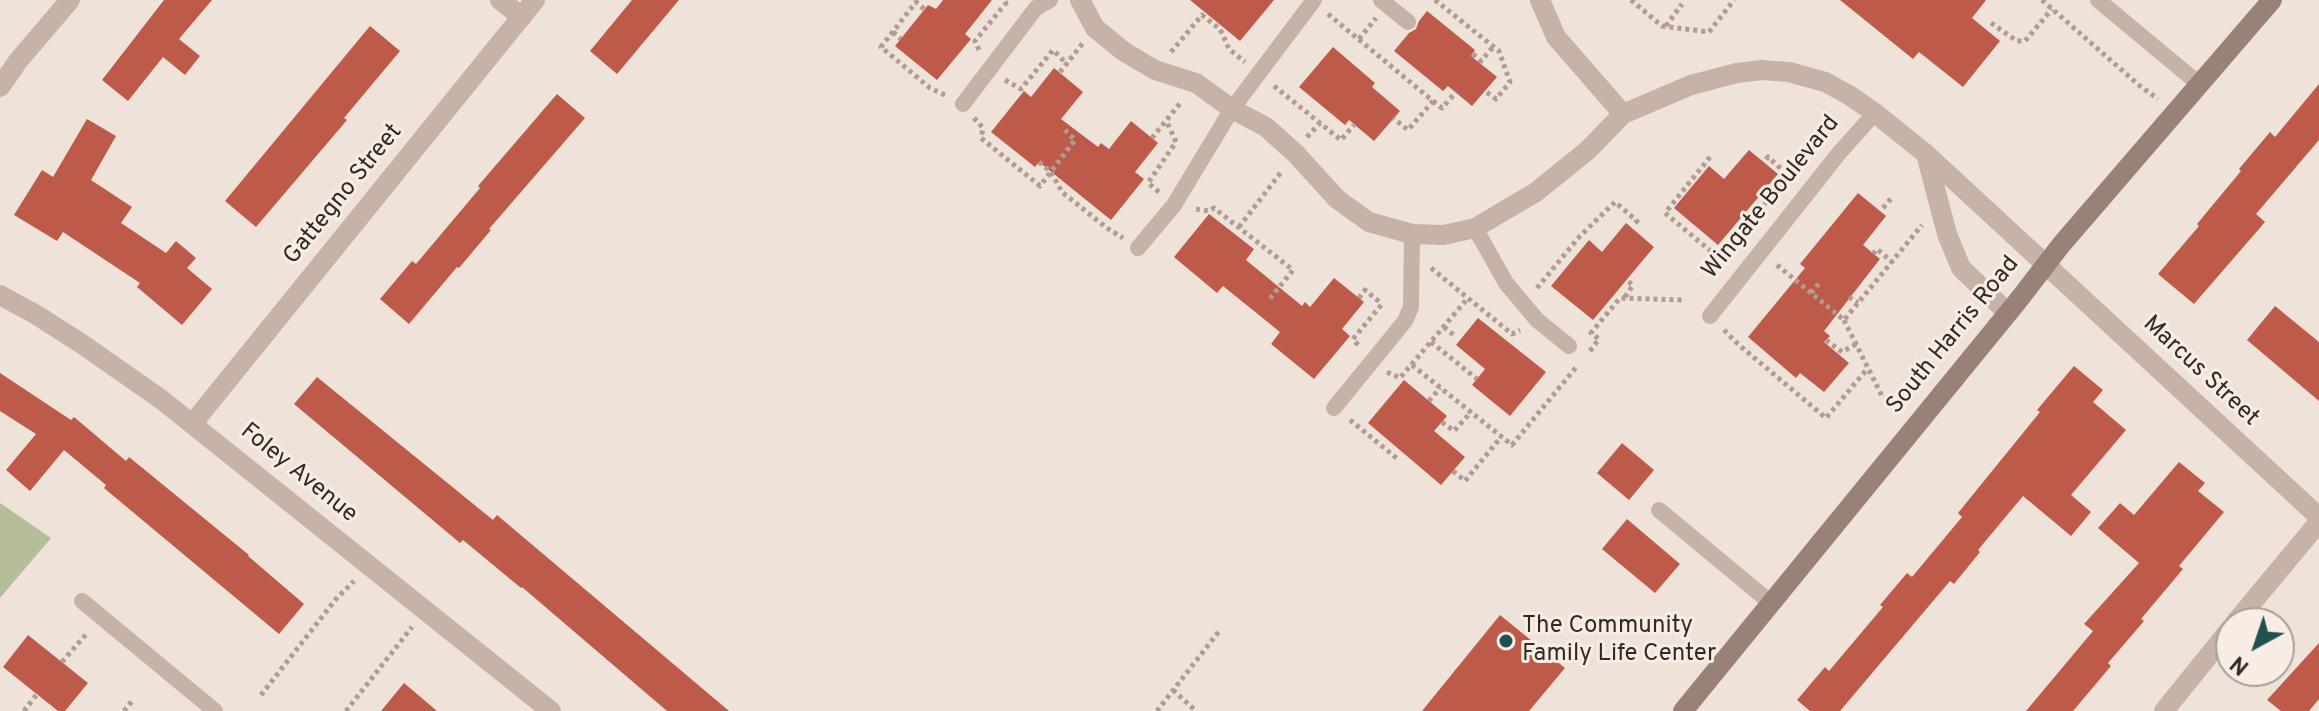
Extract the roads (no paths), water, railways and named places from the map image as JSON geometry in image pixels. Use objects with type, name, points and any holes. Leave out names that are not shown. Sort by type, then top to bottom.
[{"type":"main road","name":"South Harris Road","points":[[1683,711],[2045,266],[2272,0]]},
{"type":"street","points":[[0,87],[70,0]]},
{"type":"street","points":[[500,0],[522,17]]},
{"type":"street","name":"Gattegno Street","points":[[193,423],[535,0]]},
{"type":"street","name":"Wingate Boulevard","points":[[1080,0],[1095,28],[1123,51],[1155,70],[1196,83],[1232,109],[1266,127],[1296,154],[1337,199],[1369,222],[1412,234],[1444,235],[1475,228],[1536,192],[1588,150],[1623,114],[1691,85],[1762,70],[1789,72],[1825,82],[1875,113],[1926,154],[2045,266]]},
{"type":"street","points":[[1540,0],[1556,37],[1623,114]]},
{"type":"street","points":[[1926,154],[1947,234],[1961,268],[2008,313]]},
{"type":"street","name":"Marcus Street","points":[[2045,266],[2319,519]]},
{"type":"street","name":"Foley Avenue","points":[[0,295],[82,344],[193,423],[551,711]]},
{"type":"street","points":[[2248,607],[2319,519]]},
{"type":"street","points":[[2164,711],[2215,648]]},
{"type":"lane","points":[[963,104],[1036,8],[1050,0]]},
{"type":"lane","points":[[1138,248],[1174,205],[1232,109],[1314,0]]},
{"type":"lane","points":[[1381,0],[1408,22]]},
{"type":"lane","points":[[2098,0],[2199,84]]},
{"type":"lane","name":"Wingate Boulevard","points":[[1710,316],[1840,152],[1875,113]]},
{"type":"lane","points":[[1475,228],[1506,283],[1537,320],[1569,346]]},
{"type":"lane","points":[[1334,408],[1405,321],[1411,307],[1412,234]]},
{"type":"lane","points":[[1659,510],[1771,603]]},
{"type":"lane","points":[[82,601],[215,711]]},
{"type":"place","name":"The Community Family Life Center","points":[[1506,641]]}]
